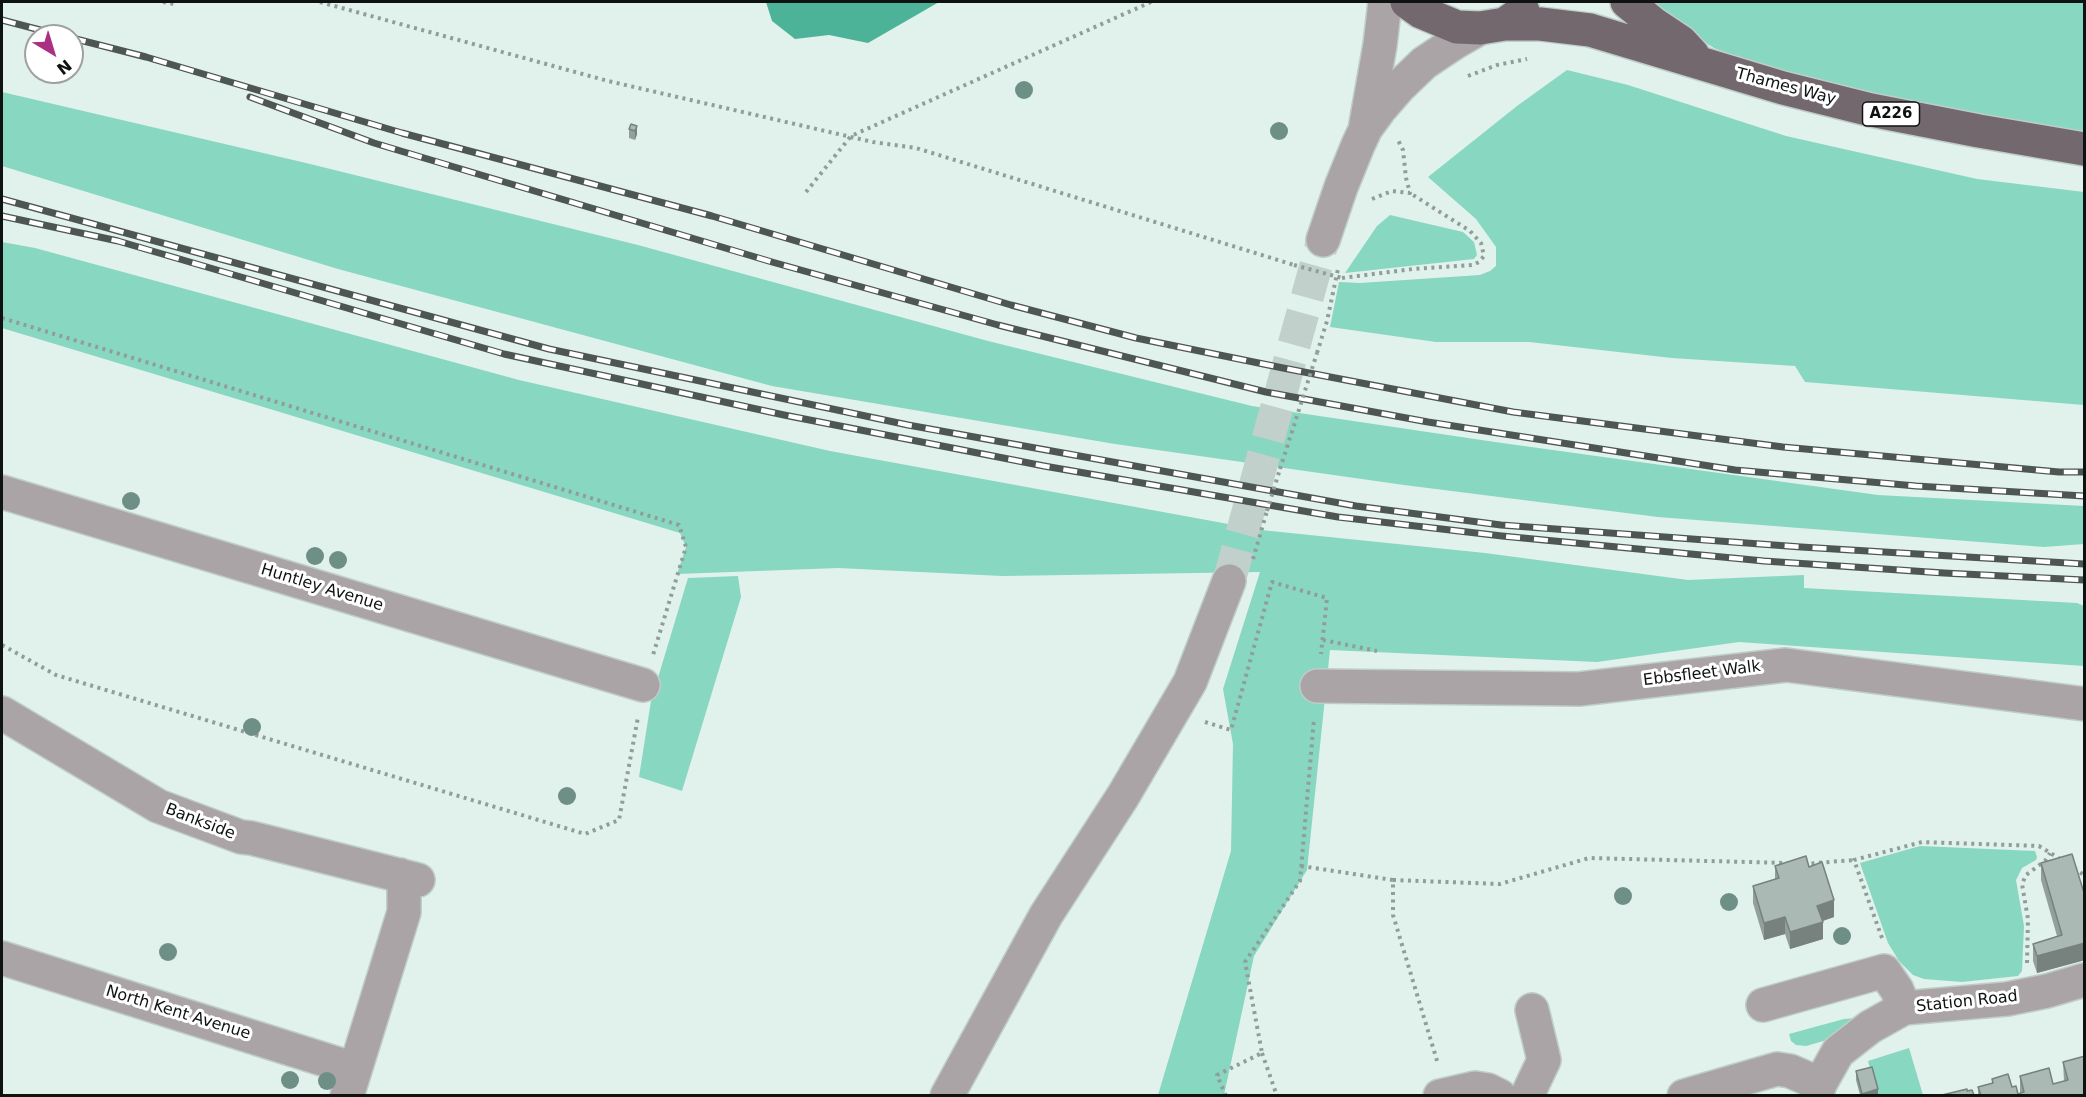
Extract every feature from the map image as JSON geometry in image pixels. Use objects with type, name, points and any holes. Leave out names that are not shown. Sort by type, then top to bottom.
[{"type":"main road","name":"Thames Way","points":[[1407,2],[1421,12],[1457,27],[1540,24],[1590,30],[1783,88],[1871,110],[2085,149]]},
{"type":"main road","points":[[1492,26],[1535,2]]},
{"type":"main road","name":"Thames Way","points":[[1627,2],[1681,42],[1701,63]]},
{"type":"street","points":[[1379,131],[1380,45],[1385,2]]},
{"type":"street","points":[[1323,240],[1341,187],[1379,131],[1388,98],[1437,53],[1492,26]]},
{"type":"street","name":"Huntley Avenue","points":[[2,492],[644,685]]},
{"type":"street","points":[[947,1095],[1046,915],[1123,796],[1190,682],[1240,573]]},
{"type":"street","name":"Ebbsfleet Walk","points":[[1317,686],[1579,689],[1786,665],[2085,704]]},
{"type":"street","name":"Bankside","points":[[2,713],[158,806],[241,837],[409,877],[404,887],[404,912],[350,1082]]},
{"type":"street","name":"North Kent Avenue","points":[[2,958],[350,1082]]},
{"type":"street","points":[[1763,1005],[1884,971],[1897,990],[1904,1008]]},
{"type":"street","name":"Station Road","points":[[1818,1090],[1832,1061],[1845,1046],[1882,1019],[1904,1008],[2007,999],[2085,980]]},
{"type":"street","points":[[1527,1095],[1544,1060],[1532,1010]]},
{"type":"street","points":[[1684,1095],[1777,1069],[1790,1071],[1818,1090]]},
{"type":"street","points":[[1443,1095],[1475,1088],[1500,1095]]},
{"type":"path","points":[[163,2],[176,3]]},
{"type":"path","points":[[322,2],[608,81],[873,142],[916,148],[1342,278],[1413,269],[1473,266],[1484,256],[1481,243],[1470,231],[1410,193],[1392,191],[1377,198],[1365,198]]},
{"type":"path","points":[[806,192],[851,136],[1151,2]]},
{"type":"path","points":[[1462,79],[1497,65],[1531,59]]},
{"type":"path","points":[[1379,131],[1403,150],[1410,193]]},
{"type":"path","points":[[2,318],[680,525],[686,547],[644,685],[619,820],[585,834],[56,675],[2,645]]},
{"type":"path","points":[[1240,573],[1267,511],[1317,353]]},
{"type":"path","points":[[1202,721],[1231,730],[1272,582],[1327,598],[1300,881],[1245,962],[1262,1053],[1277,1095]]},
{"type":"path","points":[[1800,864],[1854,860],[1922,842],[2039,846],[2085,875]]},
{"type":"path","points":[[2027,968],[2029,924],[2022,888],[2023,882],[2028,873],[2045,861],[2050,853]]},
{"type":"path","points":[[1301,866],[1393,880],[1500,884],[1589,858],[1788,863]]},
{"type":"path","points":[[1854,860],[1887,951],[1884,971]]},
{"type":"path","points":[[1393,880],[1393,915],[1443,1095]]},
{"type":"path","points":[[1226,1095],[1217,1075],[1262,1053]]},
{"type":"shaded area","points":[[766,2],[939,2],[868,43],[829,35],[795,39],[772,21]]},
{"type":"shaded area","points":[[1647,2],[2084,2],[2084,131],[1891,98],[1735,56],[1714,48],[1686,31]]},
{"type":"shaded area","points":[[1567,70],[1628,85],[1786,136],[1977,179],[2084,192],[2084,405],[1805,382],[1795,366],[1672,358],[1529,342],[1436,342],[1330,327],[1339,282],[1360,283],[1480,275],[1496,266],[1496,247],[1476,219],[1428,177],[1517,106]]},
{"type":"shaded area","points":[[2,92],[306,163],[638,245],[988,341],[1252,406],[1878,495],[2084,506],[2084,544],[2044,547],[1658,517],[1404,485],[1115,444],[772,386],[338,269],[2,166]]},
{"type":"shaded area","points":[[1390,215],[1463,232],[1474,242],[1477,255],[1474,259],[1345,273],[1377,226]]},
{"type":"shaded area","points":[[2,242],[35,248],[519,380],[830,451],[1261,530],[1485,553],[1688,580],[1804,575],[1804,588],[2077,603],[2084,606],[2084,666],[1739,642],[1597,662],[1330,650],[1307,870],[1254,956],[1224,1095],[1158,1095],[1231,851],[1233,744],[1223,689],[1260,572],[1002,576],[838,568],[677,574],[686,547],[680,533],[2,328]]},
{"type":"shaded area","points":[[738,576],[741,597],[682,791],[639,777],[651,701],[688,578]]},
{"type":"shaded area","points":[[1920,846],[2035,851],[2036,860],[2022,868],[2016,880],[2024,926],[2022,971],[2018,976],[1962,982],[1924,979],[1913,975],[1899,961],[1888,943],[1860,863]]},
{"type":"shaded area","points":[[1855,1018],[1827,1040],[1806,1046],[1796,1045],[1791,1041],[1789,1034]]},
{"type":"shaded area","points":[[1909,1048],[1923,1095],[1877,1095],[1868,1061]]},
{"type":"building","points":[[631,124],[637,126],[635,131],[629,129]]},
{"type":"building","points":[[2072,854],[2085,896],[2085,943],[2037,956],[2033,944],[2062,935],[2041,863]]},
{"type":"building","points":[[1806,856],[1809,867],[1822,862],[1834,900],[1817,906],[1823,922],[1790,932],[1785,917],[1764,923],[1753,886],[1779,878],[1775,866]]},
{"type":"building","points":[[2085,1056],[2085,1095],[1981,1095],[1978,1087],[1993,1083],[1992,1079],[2008,1074],[2012,1087],[2016,1086],[2018,1094],[2024,1092],[2020,1076],[2049,1068],[2053,1084],[2068,1080],[2063,1062]]},
{"type":"building","points":[[1872,1067],[1878,1089],[1862,1094],[1856,1071]]},
{"type":"building","points":[[1967,1089],[1967,1091],[1972,1090],[1974,1095],[1942,1095]]},
{"type":"tunnel","points":[[1229,581],[1323,240]]},
{"type":"railway","points":[[2,20],[24,26]]},
{"type":"railway","points":[[84,41],[146,57],[402,133],[712,216],[1011,305],[1136,338],[1513,412],[1783,447],[2059,472],[2084,472]]},
{"type":"railway","points":[[250,97],[374,143],[772,262],[998,325],[1266,392],[1428,422],[1735,470],[1916,486],[2084,496]]},
{"type":"railway","points":[[2,199],[549,349],[908,425],[1356,506],[1501,525],[1801,547],[2084,564]]},
{"type":"railway","points":[[2,216],[118,241],[504,354],[784,415],[1044,466],[1338,517],[1502,536],[1764,561],[2084,580]]}]
